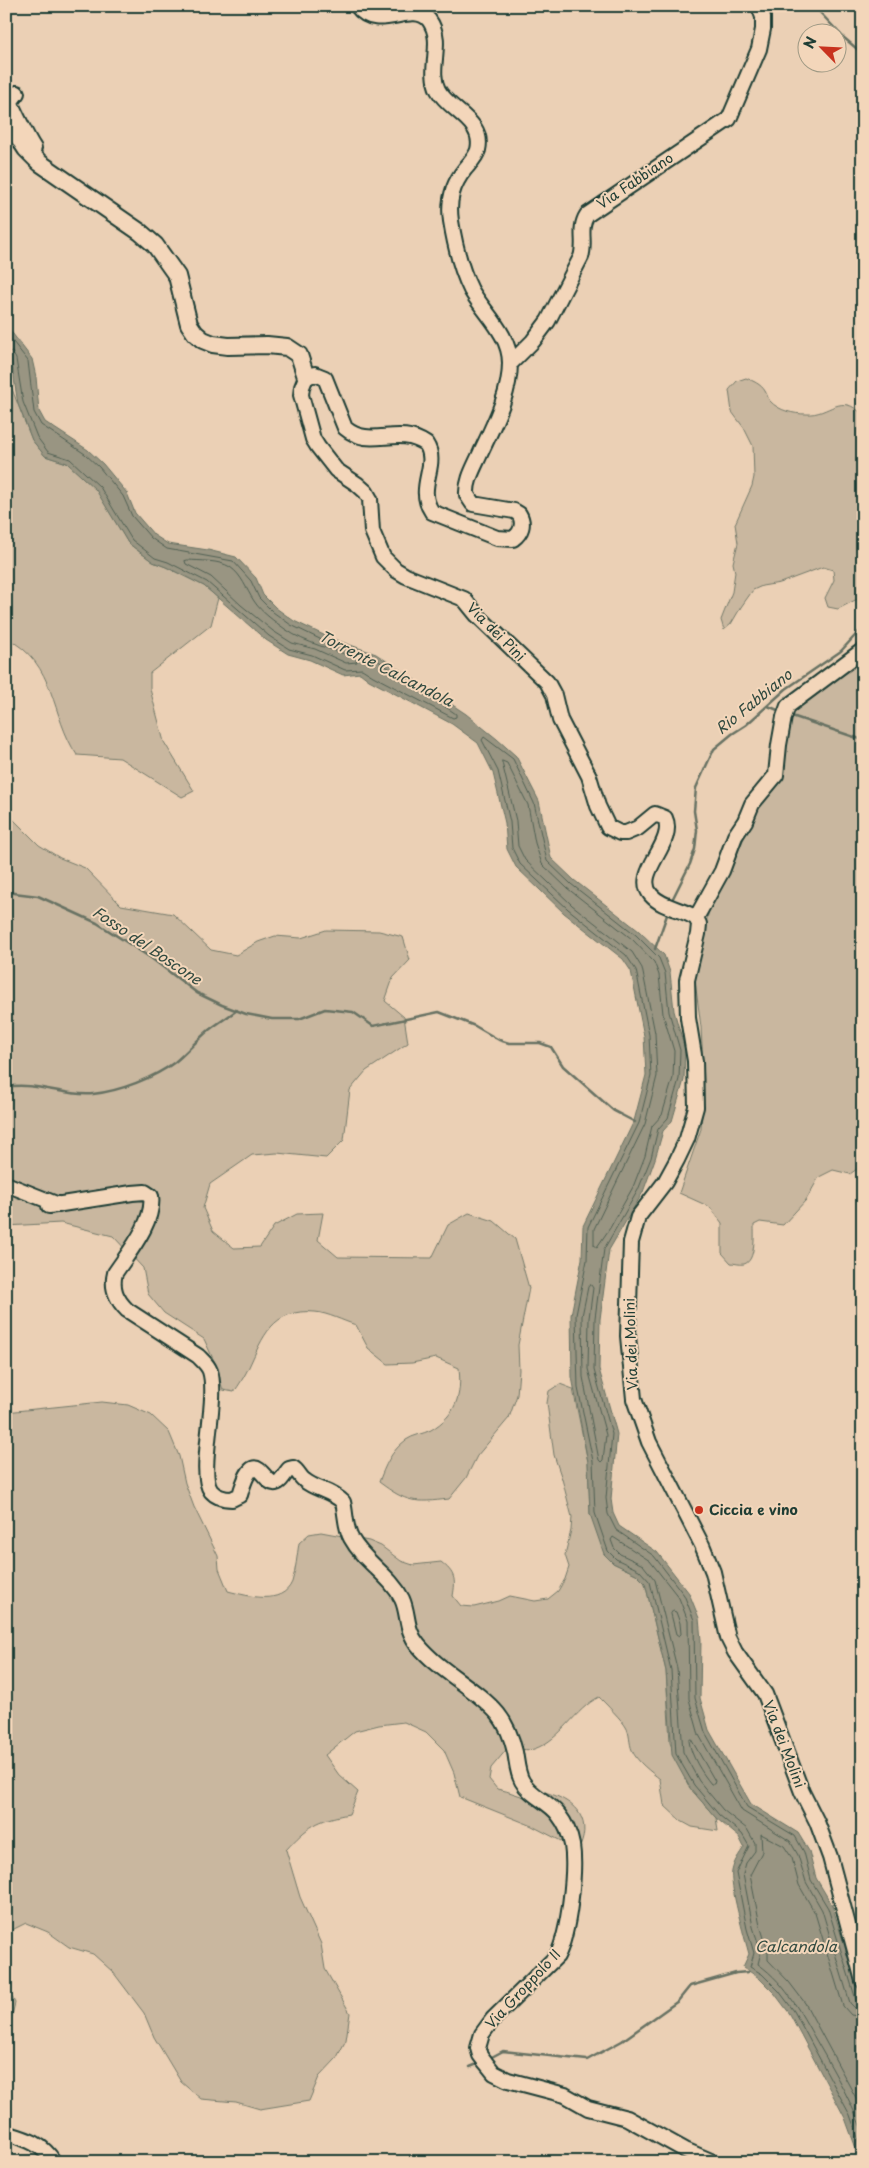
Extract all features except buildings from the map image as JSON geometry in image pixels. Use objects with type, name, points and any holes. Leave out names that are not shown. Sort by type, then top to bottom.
[{"type":"main road","points":[[6,118],[26,149],[40,163],[156,245],[177,276],[189,324],[195,333],[214,344],[287,347],[299,355],[306,376]]},
{"type":"street","points":[[306,376],[315,374],[324,378],[345,428],[352,434],[368,438],[403,434],[426,444],[431,457],[424,496],[432,512],[507,540],[513,539],[520,533],[522,524],[519,514],[514,511],[473,504],[469,500],[467,490],[470,474],[503,399],[510,364],[510,354],[499,329],[472,291],[457,255],[450,215],[450,198],[454,184],[478,152],[477,132],[468,120],[443,97],[438,89],[434,79],[437,43],[435,31],[428,18],[411,11],[378,17],[368,16],[357,6]]},
{"type":"street","name":"Via Fabbiano","points":[[510,364],[533,341],[548,321],[581,257],[584,248],[581,228],[587,215],[729,119],[759,49],[763,29],[763,17],[759,6]]},
{"type":"street","points":[[17,93],[11,101],[11,105],[21,121],[29,142],[59,176]]},
{"type":"street","name":"Via dei Pini","points":[[306,376],[301,394],[313,439],[336,470],[366,492],[370,499],[372,531],[383,557],[396,570],[406,576],[464,599],[477,615],[546,682],[554,695],[560,720],[589,776],[598,806],[608,827],[620,833],[626,833],[638,828],[656,814],[665,818],[668,827],[667,834],[648,871],[647,885],[650,895],[668,906],[695,917]]},
{"type":"street","points":[[695,917],[722,871],[735,836],[745,821],[752,804],[776,775],[779,745],[788,706],[863,650]]},
{"type":"street","name":"Via dei Molini","points":[[695,917],[699,924],[698,934],[687,980],[688,1018],[695,1061],[696,1107],[681,1153],[665,1182],[638,1217],[631,1242],[628,1336],[634,1399],[649,1442],[702,1545],[713,1572],[728,1638],[734,1652],[765,1694],[802,1792],[817,1822],[830,1856],[863,1981]]},
{"type":"street","name":"Via Groppolo II","points":[[6,1184],[54,1206],[132,1193],[145,1192],[151,1196],[153,1207],[149,1220],[116,1273],[113,1281],[114,1291],[118,1300],[127,1310],[198,1356],[206,1364],[210,1372],[212,1399],[207,1467],[207,1483],[210,1490],[216,1495],[232,1499],[240,1495],[244,1478],[250,1471],[254,1469],[262,1472],[270,1482],[277,1483],[289,1469],[293,1468],[303,1480],[332,1492],[338,1497],[342,1502],[351,1538],[365,1558],[397,1590],[403,1601],[407,1624],[416,1643],[426,1654],[481,1697],[499,1716],[509,1735],[522,1782],[557,1812],[566,1826],[572,1843],[573,1856],[568,1918],[563,1945],[557,1956],[493,2019],[482,2034],[478,2048],[483,2059],[494,2073],[508,2080],[565,2095],[588,2108],[627,2118],[685,2150],[713,2162]]},
{"type":"street","points":[[6,2134],[30,2140],[43,2147],[54,2162]]},
{"type":"shaded area","points":[[6,374],[32,440],[45,456],[67,463],[97,490],[128,543],[153,562],[204,586],[218,598],[211,625],[150,673],[150,689],[164,742],[194,791],[182,797],[120,758],[77,755],[68,740],[44,676],[35,661],[23,649],[6,638]]},
{"type":"shaded area","points":[[746,378],[759,385],[765,391],[770,401],[792,413],[814,414],[835,406],[848,405],[863,415],[863,596],[838,609],[828,607],[825,598],[834,580],[833,570],[823,567],[780,583],[762,586],[753,590],[731,624],[724,630],[721,620],[732,592],[735,572],[733,563],[738,543],[735,524],[752,486],[754,477],[753,446],[744,428],[732,412],[729,390],[737,381]]},
{"type":"shaded area","points":[[863,661],[863,1157],[857,1169],[850,1174],[833,1170],[819,1177],[806,1200],[783,1225],[760,1222],[754,1225],[754,1247],[751,1258],[744,1264],[731,1263],[722,1253],[722,1223],[710,1207],[679,1193],[701,1129],[704,1081],[701,1027],[695,981],[701,942],[709,911],[727,877],[758,806],[782,775],[792,713],[802,701]]},
{"type":"shaded area","points":[[6,812],[39,845],[60,858],[85,868],[121,905],[173,914],[211,950],[236,955],[258,942],[275,936],[301,938],[326,930],[379,931],[403,937],[410,960],[393,978],[385,1001],[404,1017],[408,1043],[366,1071],[350,1090],[344,1140],[326,1158],[277,1153],[252,1155],[210,1184],[203,1208],[213,1231],[234,1248],[260,1247],[274,1226],[297,1214],[323,1213],[318,1240],[338,1257],[432,1258],[448,1225],[469,1213],[494,1221],[515,1239],[529,1288],[518,1345],[517,1395],[509,1418],[477,1456],[466,1478],[449,1499],[412,1500],[404,1498],[379,1482],[389,1459],[401,1444],[409,1438],[431,1430],[440,1424],[452,1411],[458,1396],[459,1368],[436,1358],[412,1363],[388,1364],[368,1348],[356,1325],[330,1315],[300,1312],[288,1315],[271,1327],[264,1336],[234,1392],[223,1390],[215,1363],[204,1339],[164,1313],[148,1294],[143,1268],[113,1236],[61,1223],[6,1226]]},
{"type":"shaded area","points":[[560,1384],[573,1389],[588,1462],[590,1514],[613,1563],[636,1574],[645,1583],[666,1671],[670,1743],[690,1788],[716,1818],[718,1831],[692,1827],[681,1821],[664,1805],[660,1779],[644,1766],[634,1754],[626,1727],[599,1697],[590,1702],[544,1745],[532,1750],[507,1749],[491,1768],[489,1779],[497,1789],[524,1797],[533,1799],[544,1792],[563,1799],[582,1818],[584,1827],[580,1847],[567,1844],[530,1825],[460,1797],[454,1773],[444,1750],[426,1732],[404,1722],[379,1725],[355,1731],[325,1755],[339,1775],[358,1792],[349,1814],[314,1825],[286,1850],[300,1897],[321,1944],[325,1969],[350,2013],[346,2040],[336,2059],[319,2077],[309,2101],[260,2109],[236,2102],[201,2099],[181,2082],[154,2037],[144,2013],[113,1972],[93,1954],[69,1947],[48,1932],[26,1923],[6,1933],[6,1412],[102,1402],[128,1405],[151,1415],[169,1432],[179,1456],[185,1483],[194,1507],[218,1556],[219,1569],[228,1591],[254,1597],[273,1597],[281,1594],[292,1582],[299,1543],[309,1534],[321,1532],[369,1541],[381,1546],[401,1561],[413,1565],[441,1562],[452,1573],[453,1596],[461,1606],[474,1607],[499,1601],[510,1596],[535,1601],[548,1599],[558,1591],[565,1579],[569,1567],[565,1555],[572,1517],[554,1455],[547,1403],[549,1391]]},
{"type":"shaded area","points":[[6,1985],[15,2003],[9,2028],[6,2027]]},
{"type":"water","name":"Calcandola","points":[[6,325],[32,359],[36,377],[39,411],[45,422],[88,450],[103,464],[127,493],[135,513],[154,535],[168,544],[208,550],[236,557],[256,578],[263,595],[276,608],[294,621],[330,638],[376,654],[466,714],[497,739],[516,756],[539,801],[551,858],[574,880],[639,931],[664,955],[670,972],[674,1011],[685,1049],[684,1080],[672,1121],[663,1131],[643,1192],[609,1250],[600,1319],[599,1369],[617,1434],[611,1499],[613,1513],[619,1526],[657,1552],[689,1593],[699,1618],[701,1640],[700,1698],[709,1730],[751,1804],[798,1833],[809,1851],[816,1878],[832,1905],[863,2006],[863,2162],[861,2162],[845,2118],[790,2014],[775,1994],[759,1978],[743,1967],[749,1954],[738,1912],[732,1871],[744,1847],[739,1837],[716,1818],[690,1788],[672,1755],[666,1671],[645,1583],[636,1574],[613,1563],[604,1554],[590,1514],[588,1462],[572,1377],[571,1315],[582,1259],[583,1226],[634,1121],[646,1075],[644,1036],[631,971],[623,959],[564,913],[516,867],[507,849],[505,823],[493,773],[478,743],[452,724],[369,680],[360,673],[343,675],[310,660],[288,654],[266,640],[204,586],[153,562],[128,543],[96,490],[67,463],[45,456],[32,440],[18,404],[11,360],[6,351]]},
{"type":"waterway","points":[[814,6],[843,37],[863,54]]},
{"type":"waterway","name":"Rio Fabbiano","points":[[671,902],[690,864],[695,849],[697,830],[694,811],[696,788],[714,749],[746,725],[786,689],[841,651],[863,627]]},
{"type":"waterway","points":[[768,706],[780,711]]},
{"type":"waterway","points":[[789,715],[863,740]]},
{"type":"waterway","name":"Fosso del Boscone","points":[[6,892],[38,896],[97,923],[151,958],[197,993],[246,1014],[272,1019],[299,1019],[325,1009],[353,1012],[373,1026],[439,1012],[475,1026],[499,1040],[509,1043],[540,1043],[551,1047],[563,1066],[614,1111],[635,1122]]},
{"type":"waterway","name":"Rio Fabbiano","points":[[655,949],[668,912]]},
{"type":"waterway","points":[[6,1087],[39,1087],[82,1094],[93,1094],[125,1087],[167,1068],[209,1030],[237,1010]]},
{"type":"waterway","points":[[488,2059],[503,2051],[587,2060],[622,2041],[678,2001],[690,1986],[736,1973],[748,1972]]},
{"type":"waterway","points":[[470,2067],[480,2063]]},
{"type":"place","name":"Ciccia e vino","points":[[699,1510]]},
{"type":"water label","name":"Torrente Calcandola","points":[[386,669]]}]
